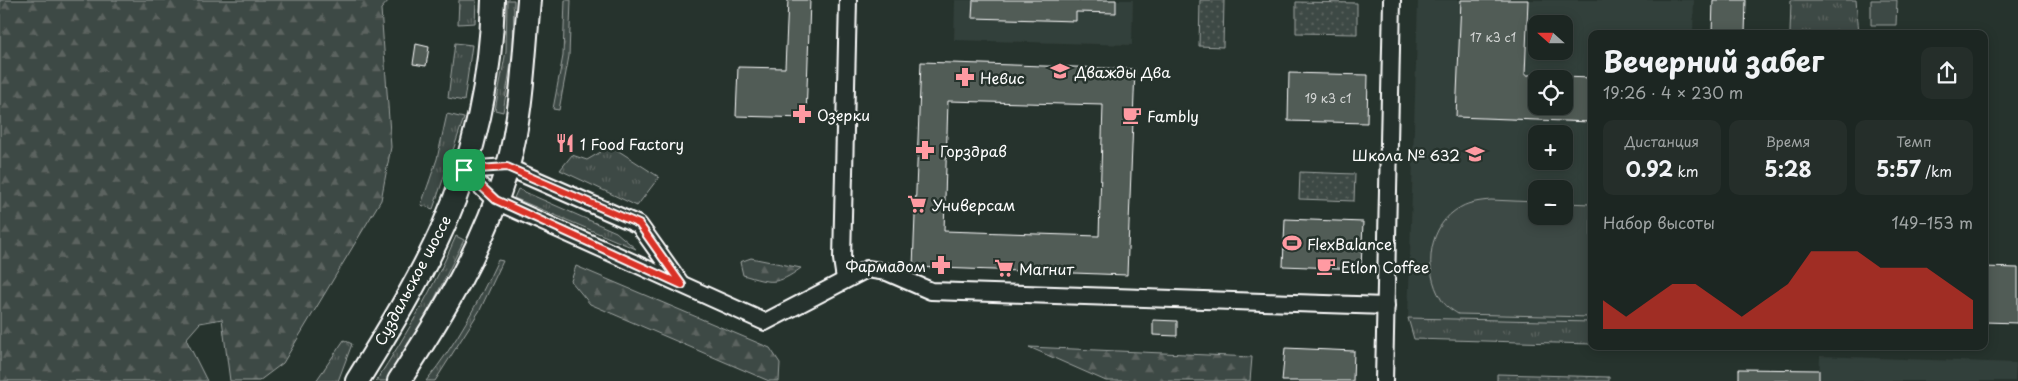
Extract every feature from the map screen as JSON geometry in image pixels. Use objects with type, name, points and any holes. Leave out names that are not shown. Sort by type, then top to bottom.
[{"type":"main road","name":"Суздальское шоссе","points":[[357,381],[397,315],[444,225],[464,170],[477,130],[488,74],[492,40],[493,0]]},
{"type":"main road","points":[[399,381],[459,284],[480,241],[496,200],[507,167],[521,83],[530,0]]},
{"type":"street","points":[[845,279],[842,259],[848,0]]},
{"type":"street","points":[[1384,381],[1392,0]]},
{"type":"street","points":[[464,170],[507,167],[639,224],[682,285]]},
{"type":"street","points":[[464,170],[496,200],[765,322],[845,279],[868,269],[887,272],[931,291],[1386,306]]},
{"type":"shaded area","points":[[955,0],[1133,0],[1132,45],[954,40]]},
{"type":"shaded area","name":"Школа № 632","points":[[1418,0],[1694,0],[1693,30],[1588,30],[1588,322],[1408,318]]},
{"type":"shaded area","points":[[1820,356],[2016,363],[2015,381],[1819,381]]},
{"type":"green space","points":[[0,0],[389,0],[381,9],[391,147],[381,200],[283,363],[259,381],[230,381],[222,319],[200,323],[186,339],[207,381],[0,381]]},
{"type":"green space","points":[[459,0],[476,0],[475,23],[458,24]]},
{"type":"green space","points":[[507,0],[514,0],[513,51],[503,112],[495,110],[506,51]]},
{"type":"green space","points":[[565,0],[571,0],[569,56],[559,110],[553,109],[563,56]]},
{"type":"green space","points":[[1200,0],[1224,0],[1223,47],[1199,46]]},
{"type":"green space","points":[[1791,0],[1856,0],[1859,30],[1790,30]]},
{"type":"green space","points":[[1871,0],[1897,0],[1896,25],[1871,25]]},
{"type":"green space","points":[[1296,2],[1357,3],[1357,34],[1296,33]]},
{"type":"green space","points":[[455,43],[472,45],[464,101],[448,98]]},
{"type":"green space","points":[[447,114],[464,118],[433,209],[421,205],[437,159]]},
{"type":"green space","points":[[611,146],[659,177],[637,206],[560,170],[572,155],[587,160]]},
{"type":"green space","points":[[1300,172],[1355,174],[1354,201],[1299,199]]},
{"type":"green space","points":[[518,189],[616,232],[636,249],[514,198]]},
{"type":"green space","points":[[1491,200],[1528,202],[1528,225],[1573,225],[1573,203],[1588,204],[1588,317],[1458,314],[1444,304],[1435,287],[1432,275],[1432,248],[1435,236],[1441,224],[1450,215],[1461,207]]},
{"type":"green space","points":[[456,236],[464,240],[415,338],[387,381],[376,381],[439,274]]},
{"type":"green space","points":[[751,258],[801,268],[786,278],[773,281],[760,280],[743,275],[740,262]]},
{"type":"green space","points":[[498,260],[503,261],[480,310],[435,381],[426,381],[466,323]]},
{"type":"green space","points":[[576,266],[770,348],[780,363],[779,381],[769,381],[590,304],[571,281]]},
{"type":"green space","points":[[1408,318],[1588,322],[1588,344],[1414,339]]},
{"type":"green space","points":[[344,340],[352,344],[338,381],[316,381]]},
{"type":"green space","points":[[1029,347],[1252,357],[1250,381],[1106,381]]},
{"type":"green space","points":[[1497,374],[1609,377],[1609,381],[1497,381]]},
{"type":"building","points":[[788,0],[810,0],[806,118],[736,116],[738,67],[785,68]]},
{"type":"building","points":[[973,0],[1116,0],[1116,13],[1076,12],[1076,21],[972,18]]},
{"type":"building","points":[[1461,0],[1528,0],[1525,75],[1528,75],[1528,115],[1573,115],[1573,77],[1588,78],[1588,122],[1456,117]]},
{"type":"building","points":[[1713,0],[1746,0],[1745,30],[1712,30]]},
{"type":"building","points":[[416,44],[429,47],[426,66],[413,64]]},
{"type":"building","points":[[921,62],[1135,69],[1127,275],[913,267]],"holes":[[[948,101],[1103,105],[1099,236],[944,231]]]},
{"type":"building","points":[[1289,73],[1368,75],[1367,123],[1288,121]]},
{"type":"building","points":[[1285,219],[1363,222],[1361,269],[1283,266]]},
{"type":"building","points":[[1988,267],[2018,268],[2018,323],[1988,322]]},
{"type":"building","points":[[1153,320],[1177,321],[1177,336],[1153,335]]},
{"type":"building","points":[[1285,348],[1354,351],[1353,381],[1282,381]]},
{"type":"building","points":[[1739,369],[1819,370],[1819,381],[1739,381]]},
{"type":"place","name":"Дважды Два","points":[[1060,71]]},
{"type":"place","name":"Невис","points":[[965,77]]},
{"type":"place","name":"Озерки","points":[[802,114]]},
{"type":"place","name":"Fambly","points":[[1132,115]]},
{"type":"place","name":"1 Food Factory","points":[[565,143]]},
{"type":"place","name":"Горздрав","points":[[925,150]]},
{"type":"place","name":"Школа № 632","points":[[1475,154]]},
{"type":"place","name":"Универсам","points":[[917,204]]},
{"type":"place","name":"FlexBalance","points":[[1292,243]]},
{"type":"place","name":"Фармадом","points":[[941,265]]},
{"type":"place","name":"Etlon Coffee","points":[[1326,266]]},
{"type":"place","name":"Магнит","points":[[1004,268]]},
{"type":"route","points":[[507,167],[639,224],[682,285],[496,200],[464,170],[507,167]]}]
